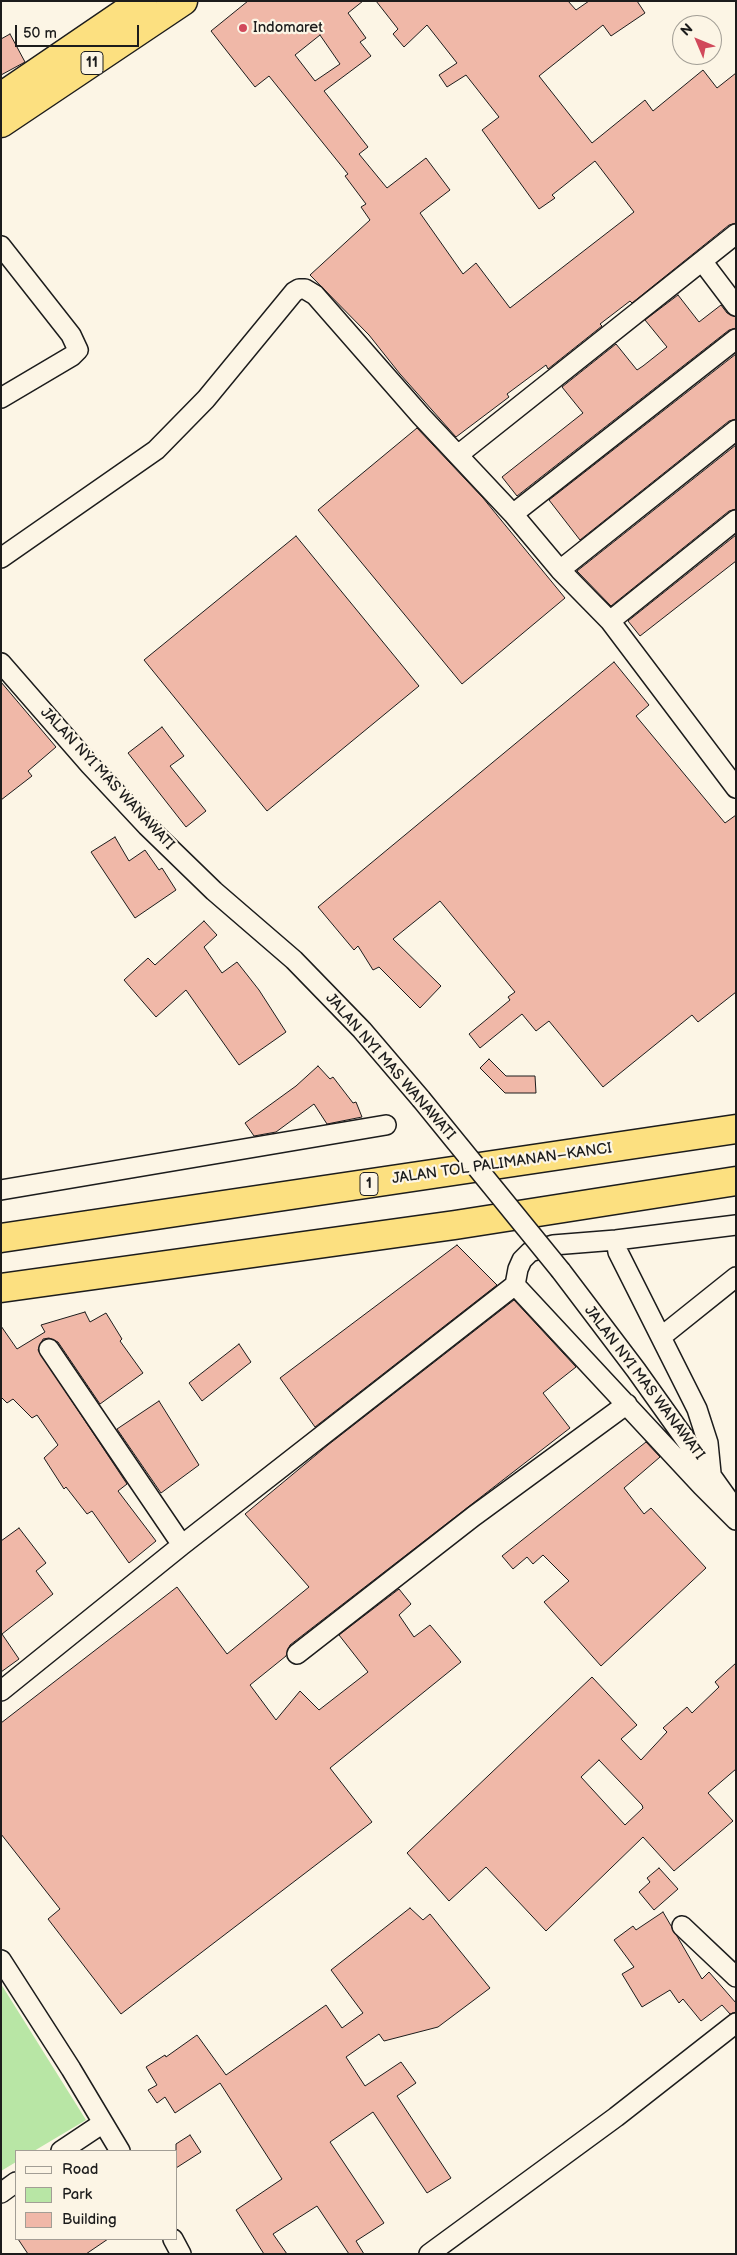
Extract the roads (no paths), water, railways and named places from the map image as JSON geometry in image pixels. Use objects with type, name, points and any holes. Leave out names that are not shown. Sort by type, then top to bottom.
[{"type":"highway","name":"11","points":[[3,93],[142,1]]},
{"type":"highway","name":"11","points":[[1,123],[183,1]]},
{"type":"highway","name":"JALAN TOL PALIMANAN–KANCI","points":[[1,1238],[736,1129]]},
{"type":"highway","points":[[1,1288],[455,1225],[736,1181]]},
{"type":"street","points":[[458,455],[736,234]]},
{"type":"street","points":[[1,246],[77,344],[76,354],[1,398]]},
{"type":"street","points":[[702,260],[736,306]]},
{"type":"street","points":[[1,558],[156,450],[206,399],[294,292],[299,289],[305,289],[314,295],[421,416],[513,514],[560,570],[610,621],[736,788]]},
{"type":"street","points":[[513,514],[736,339]]},
{"type":"street","points":[[560,570],[736,430]]},
{"type":"street","points":[[610,621],[736,520]]},
{"type":"street","name":"JALAN NYI MAS WANAWATI","points":[[1,663],[90,765],[147,826],[214,891],[294,960],[362,1030],[561,1271],[711,1473],[730,1486],[736,1510]]},
{"type":"street","points":[[1,1190],[386,1125]]},
{"type":"street","points":[[1,1691],[182,1545],[515,1285],[518,1269],[530,1252],[553,1245],[616,1240],[736,1224]]},
{"type":"street","points":[[616,1240],[618,1252],[697,1409],[708,1443],[711,1473]]},
{"type":"street","points":[[661,1336],[736,1277]]},
{"type":"street","points":[[515,1285],[736,1520]]},
{"type":"street","points":[[49,1349],[182,1545]]},
{"type":"street","points":[[296,1654],[474,1516],[627,1404]]},
{"type":"street","points":[[682,1926],[736,1977]]},
{"type":"street","points":[[1,1960],[119,2150]]},
{"type":"street","points":[[429,2254],[616,2117],[736,2022]]},
{"type":"street","points":[[62,2150],[103,2123]]},
{"type":"street","points":[[1,2192],[15,2183]]},
{"type":"place","name":"Indomaret","points":[[243,28]]}]
